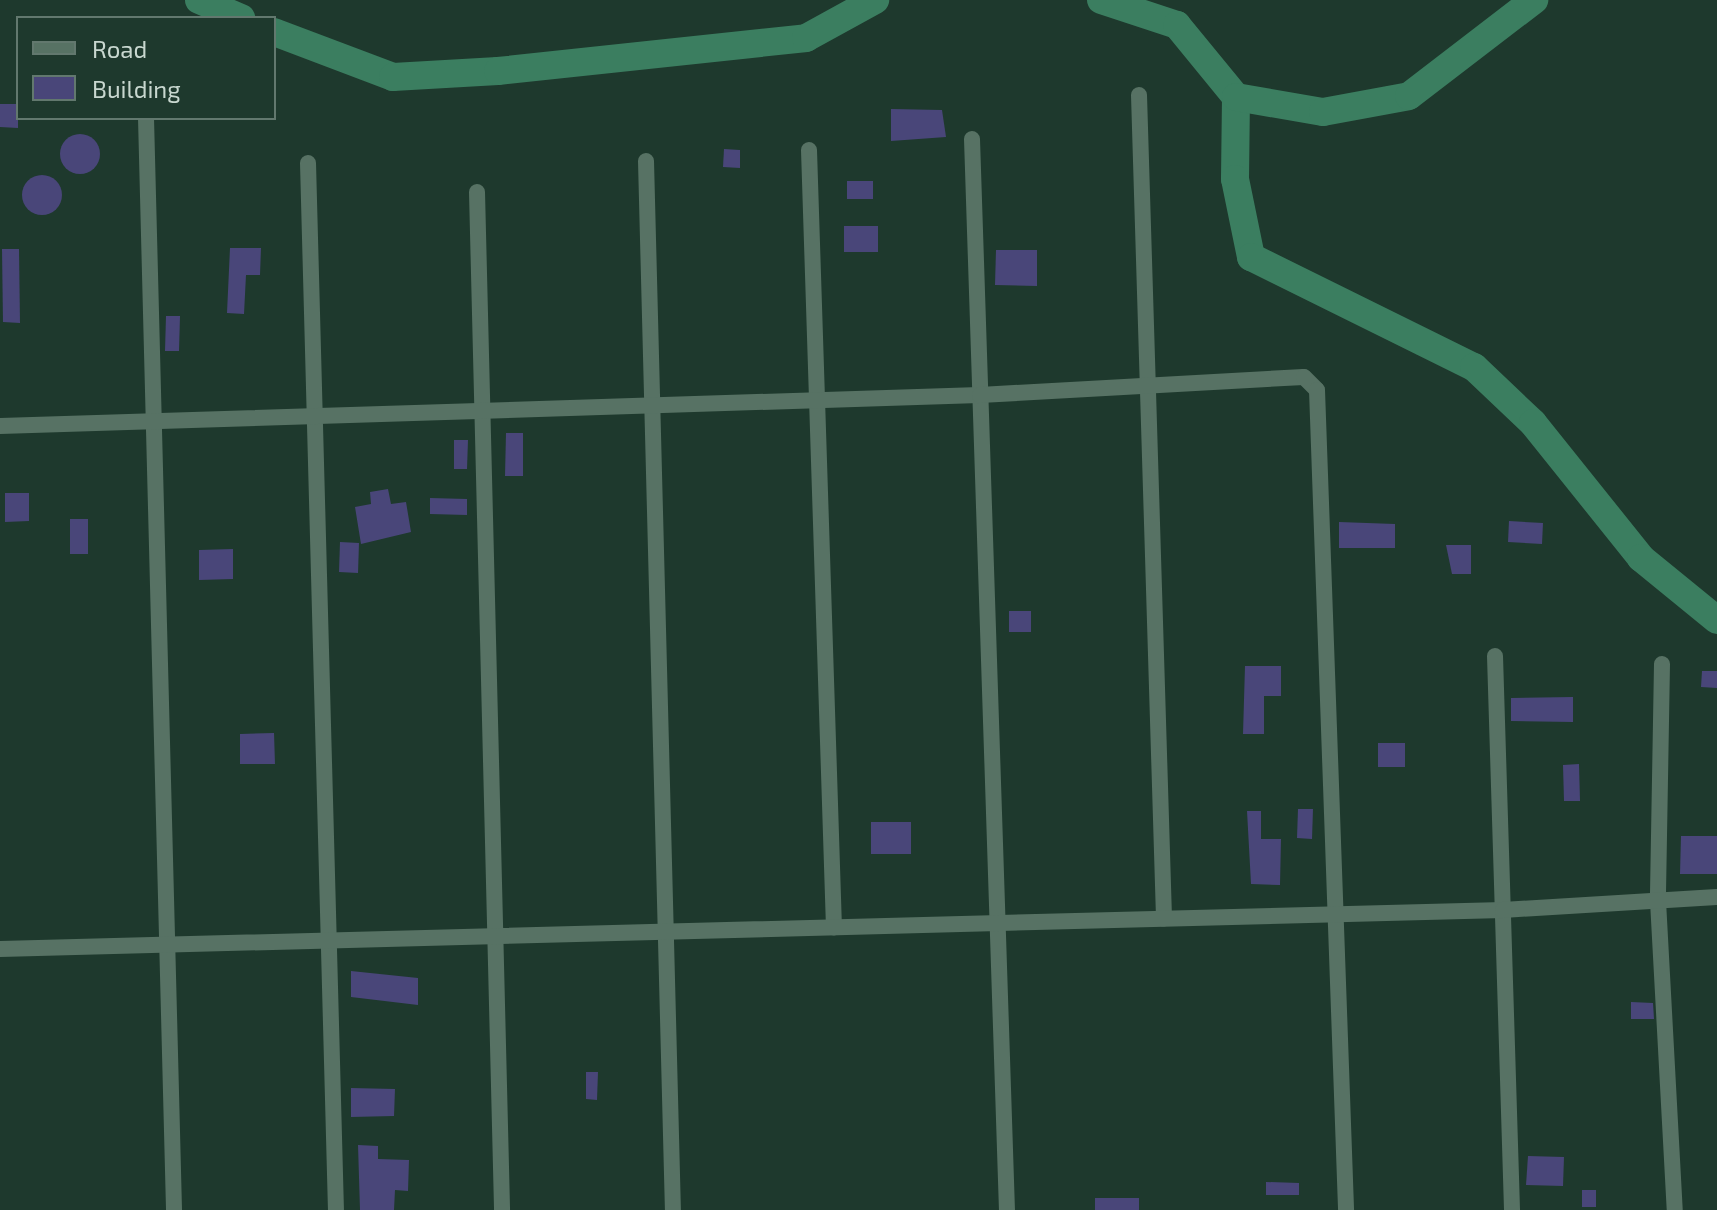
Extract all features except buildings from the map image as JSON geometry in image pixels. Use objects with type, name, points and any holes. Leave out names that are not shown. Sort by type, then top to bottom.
[{"type":"street","points":[[1139,95],[1152,382],[1164,919]]},
{"type":"street","points":[[146,120],[174,1210]]},
{"type":"street","points":[[972,139],[1007,1210]]},
{"type":"street","points":[[809,150],[834,928]]},
{"type":"street","points":[[646,161],[673,1210]]},
{"type":"street","points":[[308,163],[336,1210]]},
{"type":"street","points":[[477,192],[502,1210]]},
{"type":"street","points":[[0,426],[980,395],[1152,382],[1304,377],[1317,390],[1346,1210]]},
{"type":"street","points":[[1495,656],[1512,1210]]},
{"type":"street","points":[[1662,664],[1658,901],[1675,1210]]},
{"type":"street","points":[[0,949],[1503,910],[1717,897]]},
{"type":"waterway","points":[[199,0],[236,16]]},
{"type":"waterway","points":[[276,33],[393,77],[498,71],[806,38],[875,0]]},
{"type":"waterway","points":[[1101,0],[1177,25],[1236,97],[1235,179],[1251,257],[1474,367],[1533,423],[1641,558],[1717,620]]},
{"type":"waterway","points":[[1236,97],[1323,112],[1409,96],[1534,0]]}]
